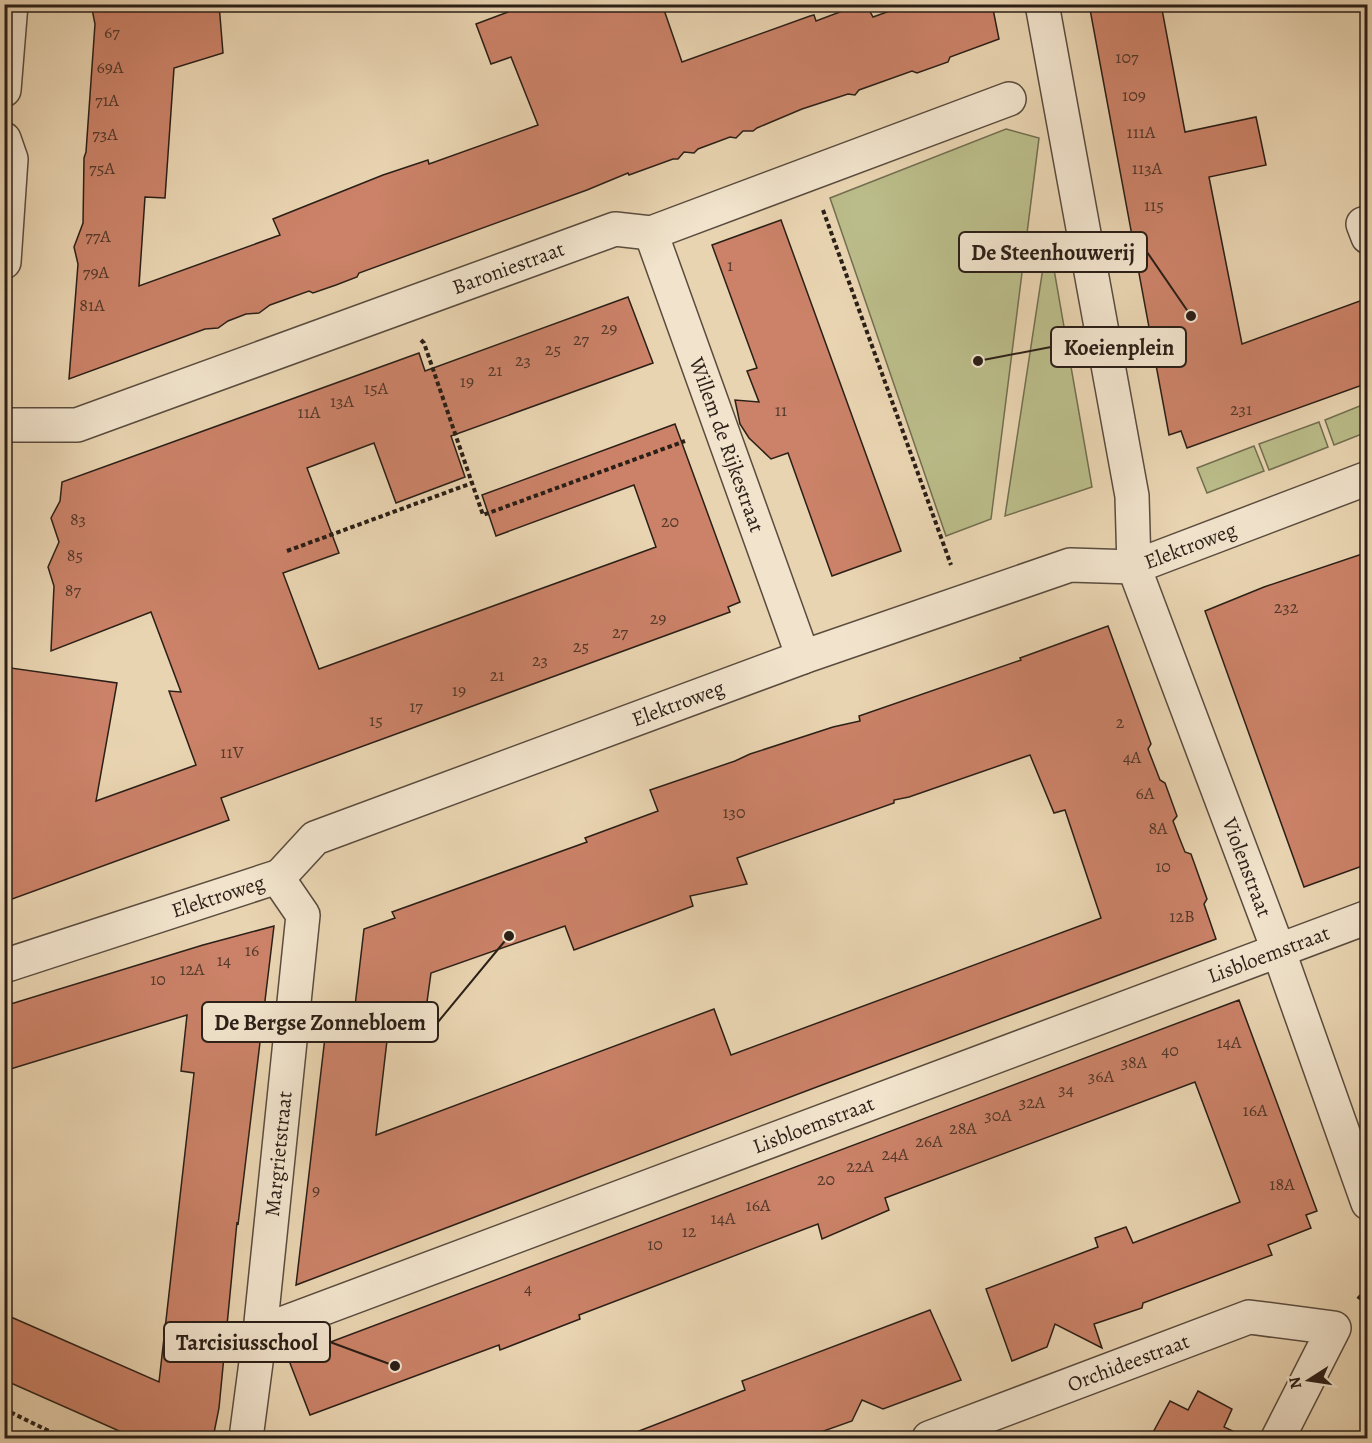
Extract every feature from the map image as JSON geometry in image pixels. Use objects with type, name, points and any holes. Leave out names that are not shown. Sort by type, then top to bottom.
[{"type":"street","points":[[4,90],[12,4]]},
{"type":"street","name":"Violenstraat","points":[[1042,4],[1132,496],[1134,567],[1279,952],[1368,1203]]},
{"type":"street","name":"Baroniestraat","points":[[4,425],[77,425],[615,229],[651,233],[1009,99]]},
{"type":"street","points":[[4,139],[11,159],[4,262]]},
{"type":"street","name":"Willem de Rijkestraat","points":[[651,233],[803,657]]},
{"type":"street","name":"Elektroweg","points":[[4,966],[279,876],[315,838],[803,657],[1070,565],[1134,567],[1368,478]]},
{"type":"street","name":"Margrietstraat","points":[[246,1438],[260,1332],[303,915],[279,876]]},
{"type":"street","name":"Lisbloemstraat","points":[[260,1332],[1368,917]]},
{"type":"street","name":"Orchideestraat","points":[[929,1438],[1249,1317],[1334,1328],[1278,1438]]},
{"type":"path","points":[[810,174],[964,602]]},
{"type":"path","points":[[404,305],[413,334],[424,343],[483,514],[689,440]]},
{"type":"path","points":[[287,551],[472,483]]},
{"type":"path","points":[[4,1409],[63,1438]]},
{"type":"green space","points":[[1006,129],[1039,138],[991,519],[946,536],[830,198]]},
{"type":"green space","points":[[1048,235],[1092,487],[1005,516]]},
{"type":"green space","points":[[1367,403],[1367,432],[1334,445],[1325,420]]},
{"type":"green space","points":[[1319,422],[1328,447],[1269,470],[1259,444]]},
{"type":"green space","points":[[1254,446],[1264,471],[1207,493],[1197,468]]},
{"type":"building","points":[[91,4],[219,4],[223,53],[174,68],[165,198],[145,197],[139,286],[280,235],[273,219],[383,175],[428,160],[429,164],[538,125],[511,57],[491,64],[476,24],[508,12],[506,4],[662,4],[682,62],[810,16],[814,15],[816,21],[861,4],[866,4],[873,17],[909,4],[992,4],[999,39],[950,57],[948,62],[917,73],[912,71],[859,90],[855,95],[848,94],[802,109],[753,131],[743,131],[736,138],[730,137],[698,149],[694,153],[684,152],[678,159],[629,175],[628,173],[359,273],[357,277],[336,285],[313,293],[309,291],[270,305],[259,313],[246,314],[218,328],[205,329],[69,379],[78,264],[74,247],[83,223],[84,158],[95,24]]},
{"type":"building","points":[[1089,4],[1161,4],[1185,132],[1256,117],[1266,165],[1209,177],[1242,344],[1368,298],[1368,383],[1187,448],[1181,431],[1169,435]]},
{"type":"building","points":[[781,220],[901,551],[832,576],[788,453],[771,459],[749,438],[740,424],[735,400],[759,402],[747,371],[757,368],[712,245]]},
{"type":"building","points":[[628,297],[653,363],[451,436],[465,477],[396,503],[374,443],[307,468],[339,553],[283,573],[319,669],[656,547],[634,485],[496,536],[482,495],[675,424],[740,602],[728,607],[730,612],[221,798],[229,820],[4,902],[4,667],[117,683],[96,801],[196,765],[169,691],[181,692],[151,612],[51,651],[54,586],[48,567],[59,542],[51,518],[60,501],[62,482],[419,353],[425,371]]},
{"type":"building","points":[[1368,552],[1368,864],[1304,887],[1205,611],[1264,587]]},
{"type":"building","points":[[1108,626],[1151,744],[1148,749],[1160,780],[1165,783],[1177,816],[1173,821],[1185,852],[1191,854],[1207,899],[1204,904],[1216,939],[822,1085],[296,1285],[329,1003],[355,1006],[364,929],[395,918],[392,912],[587,842],[585,838],[658,811],[650,790],[750,754],[833,727],[860,721],[859,716],[1021,660],[1020,658]],"holes":[[[1030,755],[1054,813],[1065,810],[1101,918],[731,1055],[714,1009],[376,1135],[388,1032],[422,1038],[431,973],[565,926],[574,950],[693,906],[690,896],[747,884],[737,858],[894,803],[894,800],[909,797]]]},
{"type":"building","points":[[274,926],[238,1225],[237,1222],[219,1408],[213,1438],[135,1438],[4,1380],[4,1314],[159,1382],[194,1073],[181,1071],[187,1015],[4,1071],[4,1006],[203,945]]},
{"type":"building","points":[[1239,1000],[1317,1211],[1306,1215],[1311,1228],[1268,1245],[1272,1255],[1143,1303],[1142,1308],[1094,1324],[1102,1348],[1055,1324],[1047,1347],[1012,1361],[986,1289],[1098,1247],[1095,1238],[1126,1227],[1133,1243],[1240,1202],[1195,1082],[885,1198],[889,1210],[822,1239],[818,1224],[579,1315],[580,1319],[500,1350],[499,1345],[310,1415],[288,1358]]},
{"type":"building","points":[[930,1310],[961,1380],[883,1409],[862,1400],[852,1421],[804,1438],[626,1438],[626,1436],[745,1390],[742,1381]]},
{"type":"building","points":[[1198,1391],[1232,1409],[1224,1427],[1247,1438],[1150,1438],[1170,1401],[1188,1410]]},
{"type":"place","name":"De Steenhouwerij","points":[[1191,316]]},
{"type":"place","name":"Koeienplein","points":[[978,361]]},
{"type":"place","name":"De Bergse Zonnebloem","points":[[509,936]]},
{"type":"place","name":"Tarcisiusschool","points":[[395,1366]]}]
